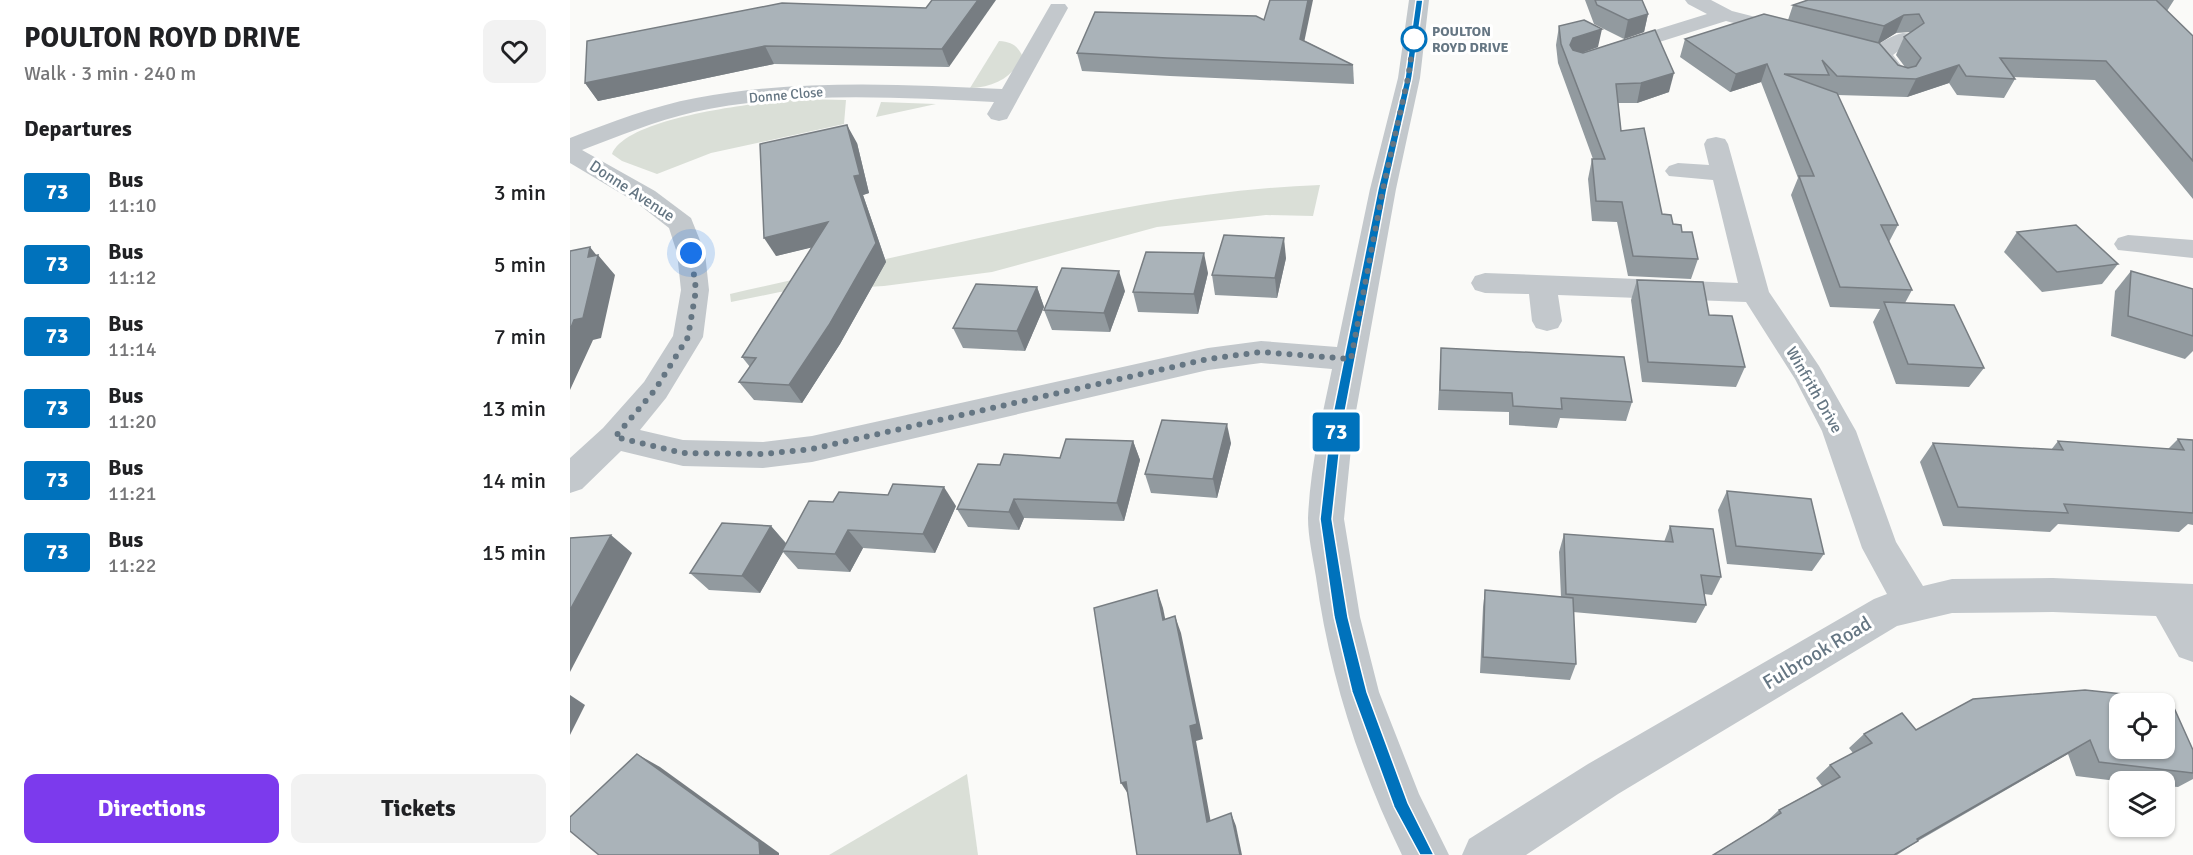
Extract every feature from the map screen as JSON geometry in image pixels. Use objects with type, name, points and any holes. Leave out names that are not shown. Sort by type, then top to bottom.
[{"type":"street","points":[[1419,0],[1408,78],[1383,189],[1336,428],[1326,519],[1341,617],[1359,692],[1402,807],[1426,855]]},
{"type":"street","points":[[1695,0],[1725,15],[1803,34]]},
{"type":"street","name":"Donne Close","points":[[570,146],[651,116],[716,102],[783,94],[912,91],[1004,106],[1058,8]]},
{"type":"street","points":[[1608,47],[1725,15]]},
{"type":"street","points":[[1880,54],[1903,39]]},
{"type":"street","points":[[1858,48],[1880,54],[1899,77]]},
{"type":"street","name":"Donne Avenue","points":[[570,153],[646,197],[681,224],[691,253],[696,290],[688,337],[655,390],[615,437],[570,479]]},
{"type":"street","name":"Winfrith Drive","points":[[1678,171],[1720,158],[1755,293],[1808,374],[1839,431],[1880,548],[1914,605]]},
{"type":"street","points":[[2128,244],[2192,251]]},
{"type":"street","points":[[1485,283],[1755,293]]},
{"type":"street","points":[[1542,285],[1547,321]]},
{"type":"street","points":[[615,437],[683,453],[763,454],[812,449],[1208,359],[1261,352],[1351,359]]},
{"type":"street","name":"Fulbrook Road","points":[[1485,855],[1603,779],[1888,611],[1952,597],[2053,595],[2180,600]]},
{"type":"street","points":[[2180,600],[2193,644]]},
{"type":"shaded area","points":[[999,41],[1014,45],[1023,57],[1008,76],[987,86],[970,88]]},
{"type":"shaded area","points":[[801,99],[846,100],[844,124],[711,153],[657,174],[622,161],[612,154],[623,141],[643,130],[668,121],[728,108]]},
{"type":"shaded area","points":[[881,102],[936,104],[876,117]]},
{"type":"shaded area","points":[[1320,185],[1313,216],[1266,215],[1157,227],[992,272],[884,286],[780,292],[731,302],[730,294],[1106,211],[1234,191]]},
{"type":"shaded area","points":[[967,774],[978,855],[829,855]]},
{"type":"building","points":[[932,0],[978,0],[942,49],[765,46],[585,83],[587,41],[782,3],[926,8]]},
{"type":"building","points":[[1270,0],[1308,0],[1300,39],[1353,65],[1077,53],[1095,12],[1256,16],[1264,20]]},
{"type":"building","points":[[1595,0],[1642,0],[1648,14],[1628,20],[1597,5]]},
{"type":"building","points":[[1808,0],[2156,0],[2193,36],[2193,161],[2106,61],[2000,58],[2015,79],[1966,76],[1959,65],[1916,79],[1837,76],[1822,60],[1829,75],[1784,74],[1837,93],[1898,225],[1881,225],[1912,290],[1840,287],[1799,176],[1814,176],[1767,64],[1736,74],[1685,39],[1764,14],[1879,43],[1898,65],[1908,68],[1916,66],[1921,58],[1904,37],[1924,23],[1919,14],[1904,15],[1884,26],[1793,5]]},
{"type":"building","points":[[1584,20],[1602,29],[1573,38],[1570,45],[1573,50],[1583,53],[1655,30],[1674,73],[1641,83],[1616,84],[1621,131],[1644,128],[1662,214],[1671,215],[1673,224],[1681,225],[1682,232],[1692,232],[1698,259],[1633,256],[1622,202],[1596,201],[1592,159],[1605,159],[1561,44],[1559,26]]},
{"type":"building","points":[[847,125],[860,175],[854,176],[876,243],[829,325],[789,385],[739,382],[756,358],[742,357],[828,222],[764,238],[760,144]]},
{"type":"building","points":[[2076,225],[2118,264],[2057,272],[2017,232]]},
{"type":"building","points":[[1224,235],[1284,238],[1275,278],[1212,275]]},
{"type":"building","points":[[590,247],[588,257],[598,255],[583,318],[574,320],[570,330],[570,251]]},
{"type":"building","points":[[1146,252],[1204,253],[1194,294],[1133,292]]},
{"type":"building","points":[[1062,268],[1119,271],[1104,313],[1044,310]]},
{"type":"building","points":[[2131,271],[2193,289],[2193,336],[2128,316]]},
{"type":"building","points":[[1637,280],[1703,282],[1709,315],[1732,316],[1745,367],[1648,362]]},
{"type":"building","points":[[976,284],[1037,287],[1017,331],[953,328]]},
{"type":"building","points":[[1884,302],[1954,305],[1984,368],[1908,364]]},
{"type":"building","points":[[1441,348],[1624,357],[1632,402],[1561,398],[1562,409],[1513,406],[1512,393],[1440,390]]},
{"type":"building","points":[[1162,420],[1227,424],[1213,479],[1145,474]]},
{"type":"building","points":[[1066,439],[1133,441],[1117,503],[1014,499],[1009,512],[957,509],[978,464],[1000,465],[1004,454],[1060,458]]},
{"type":"building","points":[[2178,439],[2193,440],[2193,513],[2064,504],[2068,513],[1958,507],[1933,443],[2063,450],[2058,441],[2184,450]]},
{"type":"building","points":[[893,484],[944,487],[923,534],[848,530],[835,554],[782,551],[809,501],[833,502],[839,492],[888,495]]},
{"type":"building","points":[[1727,491],[1811,499],[1824,554],[1736,546]]},
{"type":"building","points":[[722,523],[771,526],[742,576],[690,573]]},
{"type":"building","points":[[1670,526],[1713,529],[1721,577],[1701,575],[1706,605],[1566,594],[1564,534],[1673,542]]},
{"type":"building","points":[[611,535],[570,610],[570,538]]},
{"type":"building","points":[[1157,590],[1163,620],[1175,616],[1197,724],[1190,726],[1207,822],[1231,813],[1240,855],[1137,855],[1126,782],[1121,783],[1094,608]]},
{"type":"building","points":[[1485,590],[1573,598],[1576,664],[1483,657]]},
{"type":"building","points":[[2085,690],[2113,693],[2109,693],[2109,759],[2175,759],[2175,710],[2193,750],[2193,773],[2099,762],[2090,740],[1917,839],[1918,841],[1894,855],[1713,855],[1781,813],[1779,810],[1840,777],[1830,765],[1872,743],[1864,734],[1902,713],[1916,730],[1973,699]]},
{"type":"building","points":[[637,754],[759,842],[760,855],[599,855],[570,831],[570,817]]},
{"type":"bus line","name":"73","points":[[1419,0],[1408,78],[1383,189],[1365,290],[1336,428],[1326,519],[1341,617],[1359,692],[1402,807],[1426,855]]},
{"type":"place","name":"POULTON ROYD DRIVE","points":[[1414,39]]},
{"type":"route","points":[[691,253],[696,290],[688,337],[655,390],[615,437],[683,453],[763,454],[812,449],[1208,359],[1261,352],[1351,359],[1414,39]]}]
